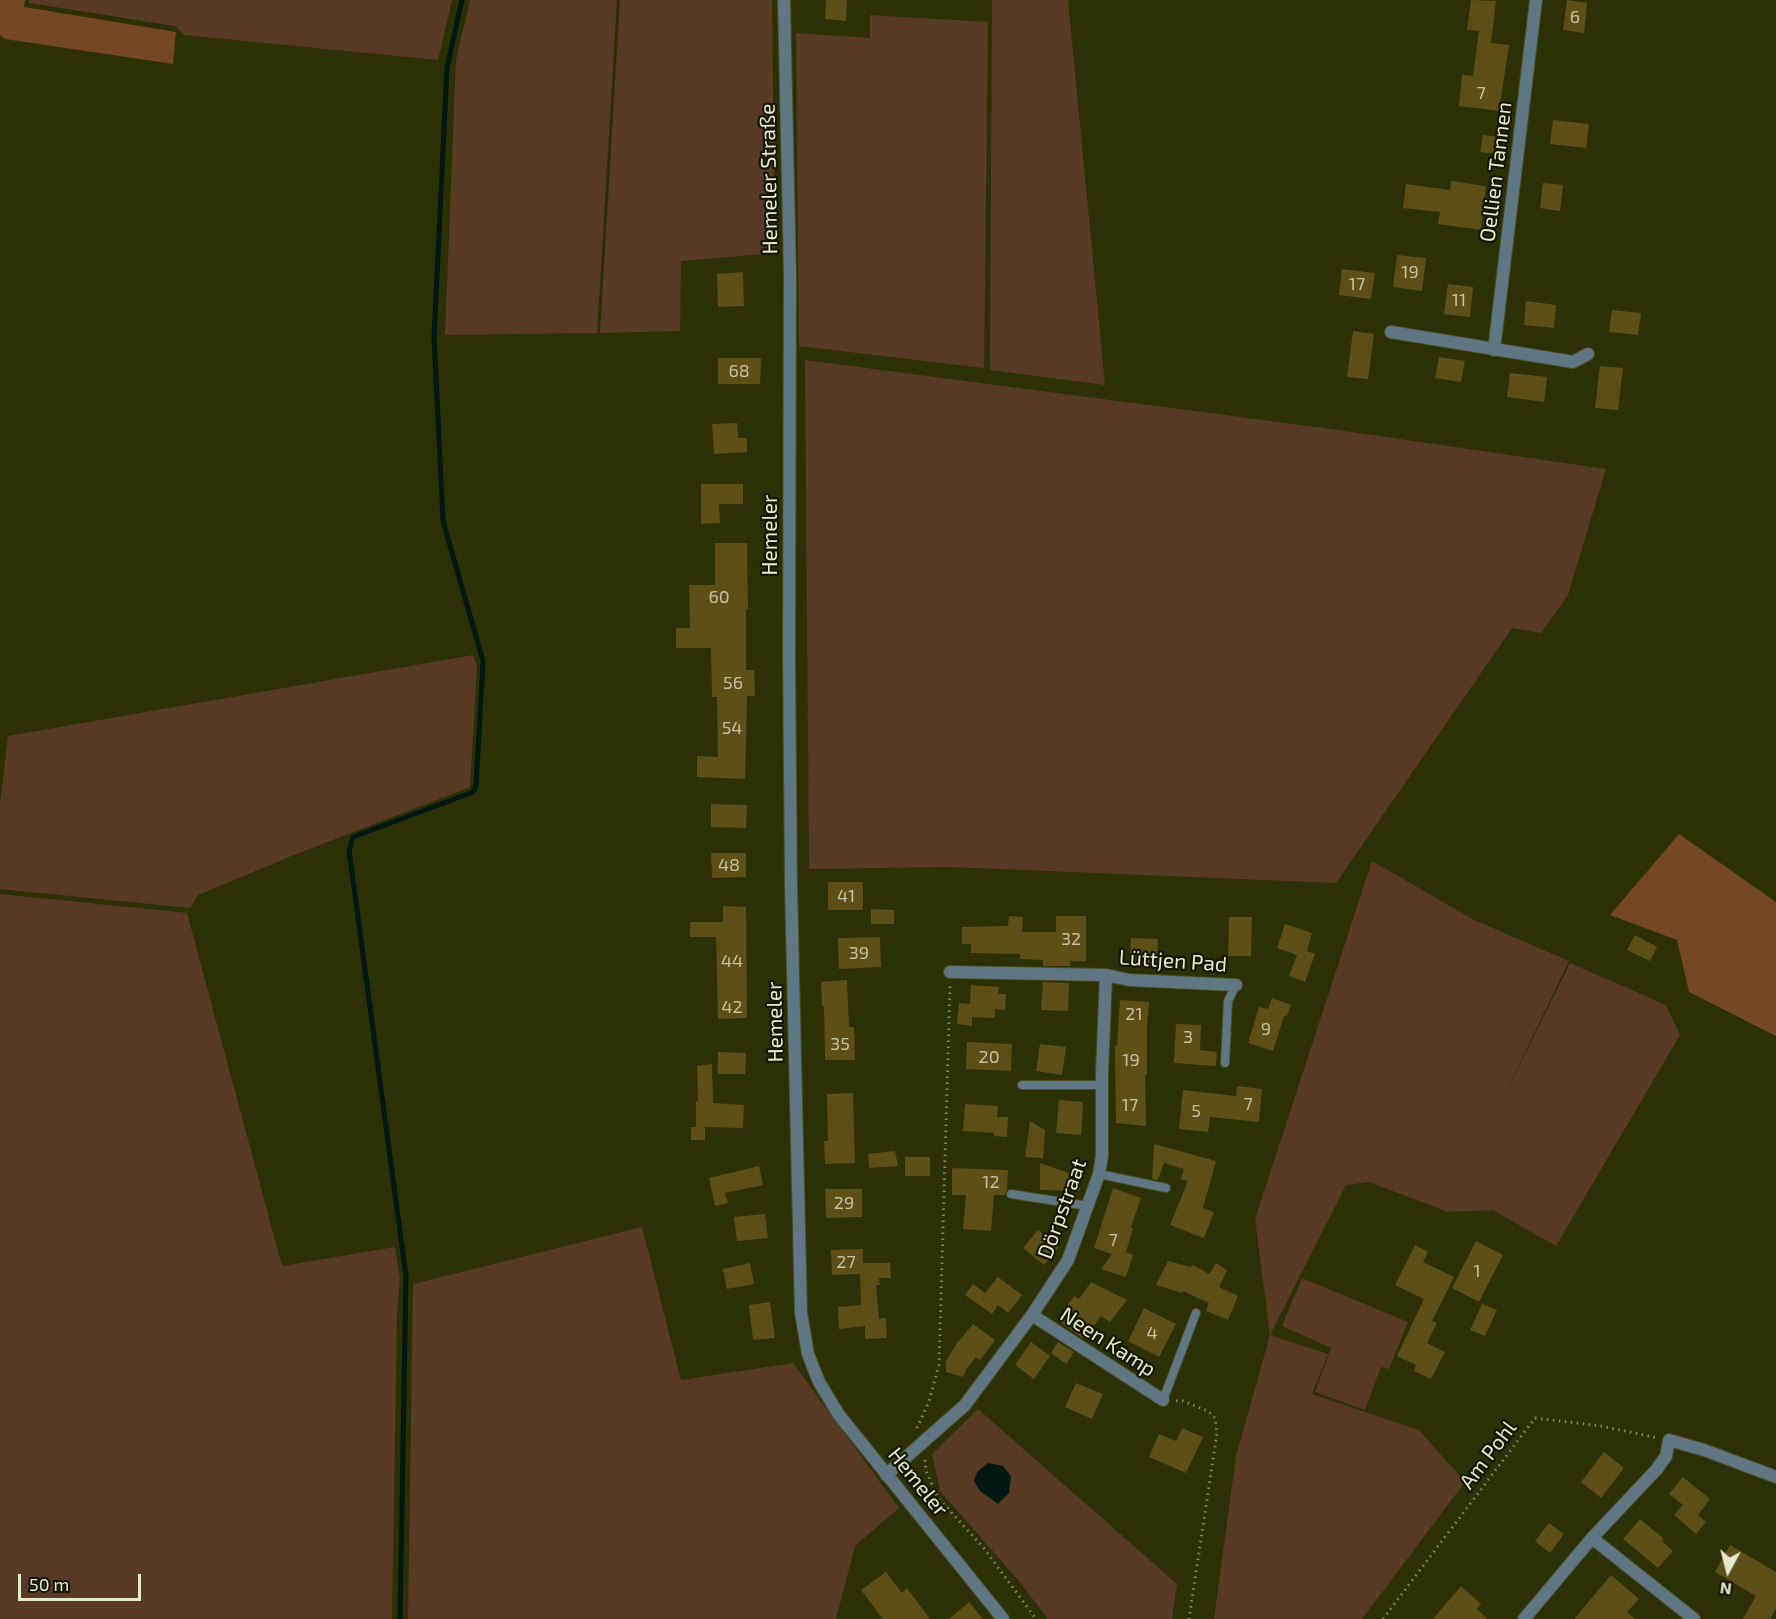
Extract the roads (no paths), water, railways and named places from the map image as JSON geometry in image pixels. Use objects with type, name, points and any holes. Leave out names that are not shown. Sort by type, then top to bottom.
[{"type":"street","name":"Hemeler Straße","points":[[784,0],[790,357]]},
{"type":"street","name":"Oellien Tannen","points":[[1494,350],[1536,0]]},
{"type":"street","points":[[1391,332],[1574,362],[1588,354]]},
{"type":"street","name":"Hemeler","points":[[790,357],[790,852],[801,1313],[808,1354],[819,1382],[839,1415],[1003,1619]]},
{"type":"street","points":[[950,972],[1106,975]]},
{"type":"street","name":"Dörpstraat","points":[[886,1474],[965,1405],[1032,1315],[1068,1260],[1099,1174],[1102,1156],[1104,1085],[1102,1072],[1106,975]]},
{"type":"street","name":"Lüttjen Pad","points":[[1106,975],[1129,980],[1236,985]]},
{"type":"street","name":"Neen Kamp","points":[[1032,1315],[1163,1400]]},
{"type":"street","points":[[1524,1619],[1592,1538],[1657,1469],[1666,1456],[1669,1440],[1704,1450],[1776,1477]]},
{"type":"street","points":[[1592,1538],[1694,1619]]},
{"type":"lane","points":[[1225,1063],[1228,1001],[1236,985]]},
{"type":"lane","points":[[1022,1085],[1104,1085]]},
{"type":"lane","points":[[1099,1174],[1166,1188]]},
{"type":"lane","points":[[1011,1194],[1088,1206]]},
{"type":"lane","points":[[1163,1400],[1196,1313]]},
{"type":"water","points":[[988,1463],[1003,1466],[1011,1476],[1009,1493],[998,1504],[980,1491],[974,1481],[977,1472]]},
{"type":"waterway","points":[[400,1619],[406,1276],[349,850],[353,837],[473,792],[476,786],[483,661],[443,521],[434,337],[447,68],[462,0]]}]
